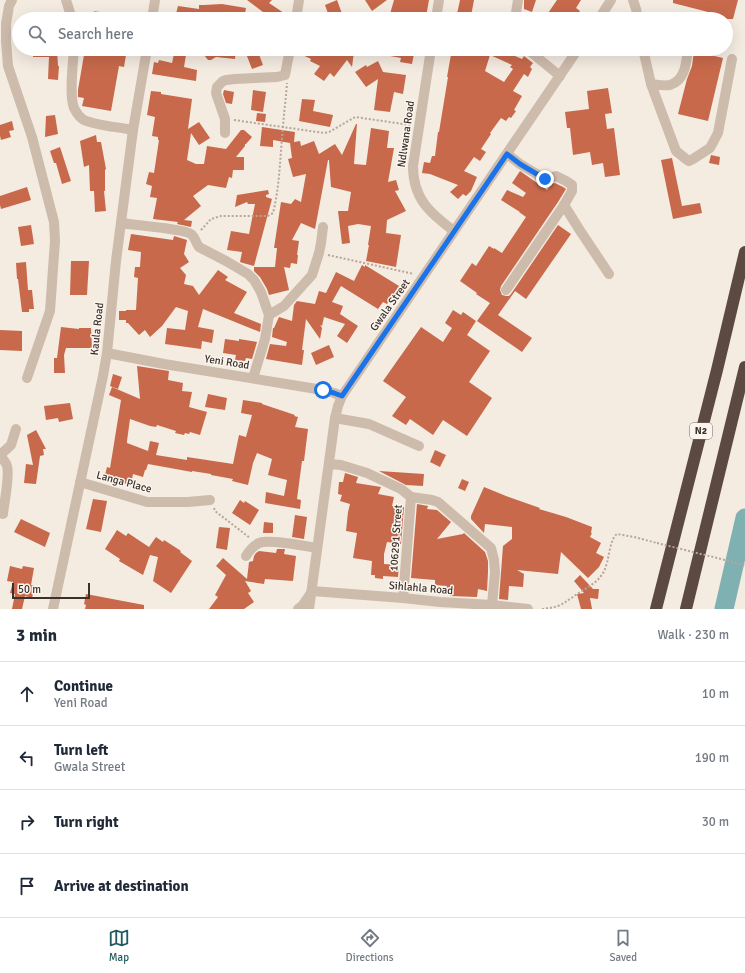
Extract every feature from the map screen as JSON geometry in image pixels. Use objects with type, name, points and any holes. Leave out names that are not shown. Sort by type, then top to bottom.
[{"type":"highway","name":"N2","points":[[656,609],[715,378],[745,252]]},
{"type":"highway","name":"N2","points":[[686,609],[745,367]]},
{"type":"street","points":[[12,0],[9,6],[6,24],[8,66],[32,137],[54,222],[55,241],[50,311],[27,378]]},
{"type":"street","points":[[66,0],[70,12]]},
{"type":"street","points":[[153,12],[155,0]]},
{"type":"street","points":[[297,12],[299,0]]},
{"type":"street","points":[[437,12],[439,0]]},
{"type":"street","points":[[516,12],[518,0]]},
{"type":"street","points":[[603,12],[611,0]]},
{"type":"street","points":[[633,0],[636,12]]},
{"type":"street","points":[[74,56],[72,100],[77,113],[83,119],[98,124],[133,130]]},
{"type":"street","name":"Kaula Road","points":[[53,609],[107,353],[116,261],[133,130],[146,56]]},
{"type":"street","points":[[226,133],[225,119],[216,93],[217,87],[223,82],[235,79],[277,77],[284,74],[288,56]]},
{"type":"street","name":"Ndlwana Road","points":[[430,56],[413,166],[413,176],[416,188],[426,207],[454,231]]},
{"type":"street","points":[[536,56],[560,76]]},
{"type":"street","name":"Gwala Street","points":[[309,609],[335,418],[342,396],[573,56]]},
{"type":"street","points":[[644,56],[651,84],[676,151],[689,161],[710,148],[718,133],[732,59]]},
{"type":"street","points":[[651,84],[669,85],[674,83],[679,79],[684,70],[687,56]]},
{"type":"street","points":[[506,290],[572,191],[572,185],[566,180],[556,176],[545,179],[520,164],[507,154]]},
{"type":"street","points":[[564,205],[609,274]]},
{"type":"street","points":[[121,224],[190,232],[194,236],[199,247],[248,274],[254,280],[261,292],[269,315],[265,339],[253,378]]},
{"type":"street","points":[[269,315],[284,306],[312,275],[319,253],[323,227]]},
{"type":"street","name":"Yeni Road","points":[[107,353],[164,364],[323,390],[342,396]]},
{"type":"street","points":[[335,418],[369,424],[419,446]]},
{"type":"street","points":[[3,514],[8,468],[7,464],[0,455],[11,445],[16,429]]},
{"type":"street","name":"106291 Street","points":[[329,464],[341,465],[367,472],[401,489],[411,497],[403,598]]},
{"type":"street","name":"Langa Place","points":[[80,482],[147,502],[188,502],[210,500]]},
{"type":"street","points":[[411,497],[438,502],[491,548],[495,572],[492,605]]},
{"type":"street","points":[[246,556],[257,544],[266,541],[317,548]]},
{"type":"street","points":[[298,609],[302,606],[312,591]]},
{"type":"street","name":"Sihlahla Road","points":[[312,591],[403,598],[439,606],[492,605],[528,609]]},
{"type":"path","points":[[194,236],[198,234],[211,219],[221,216],[268,216],[273,213],[280,174],[288,81],[284,74]]},
{"type":"path","points":[[225,119],[324,133],[329,132],[355,117],[419,127]]},
{"type":"path","points":[[319,253],[416,275],[419,284]]},
{"type":"path","points":[[218,514],[257,544]]},
{"type":"path","points":[[542,609],[559,606],[566,603],[573,596],[593,584],[601,577],[606,566],[612,540],[614,535],[617,534],[745,565]]},
{"type":"building","points":[[247,0],[272,0],[269,3],[282,12],[263,12]]},
{"type":"building","points":[[337,0],[341,12],[328,12],[325,5]]},
{"type":"building","points":[[365,0],[387,0],[372,11]]},
{"type":"building","points":[[394,0],[429,0],[427,12],[391,12]]},
{"type":"building","points":[[460,0],[474,0],[472,12],[457,12]]},
{"type":"building","points":[[524,0],[536,0],[532,12],[524,9]]},
{"type":"building","points":[[557,0],[581,0],[576,8],[580,11],[579,12],[549,12]]},
{"type":"building","points":[[673,0],[738,0],[733,19],[733,12],[708,12],[673,3]]},
{"type":"building","points":[[222,4],[246,8],[245,12],[176,12],[178,6],[199,9],[199,5]]},
{"type":"building","points":[[57,56],[59,66],[58,80],[48,79],[49,57],[33,57]]},
{"type":"building","points":[[84,56],[126,56],[124,67],[119,66],[111,111],[82,106],[84,98],[78,97]]},
{"type":"building","points":[[174,56],[186,56],[184,67],[197,70],[196,81],[152,74],[154,62],[158,63],[159,60],[172,63]]},
{"type":"building","points":[[205,56],[235,56],[235,59],[216,57],[208,60]]},
{"type":"building","points":[[247,56],[260,56],[263,65],[252,69]]},
{"type":"building","points":[[305,56],[353,56],[352,67],[347,60],[334,77],[330,73],[324,81],[314,74],[320,66],[310,61],[311,59]]},
{"type":"building","points":[[390,56],[414,56],[412,64],[400,62],[401,58]]},
{"type":"building","points":[[451,56],[490,56],[485,71],[504,82],[513,69],[510,67],[512,65],[492,56],[515,56],[522,59],[524,56],[533,63],[530,67],[532,69],[528,77],[524,74],[513,91],[522,96],[514,110],[516,111],[511,118],[509,117],[506,121],[501,118],[481,149],[486,152],[480,161],[474,157],[464,171],[477,177],[471,191],[466,196],[463,194],[458,199],[450,192],[458,185],[430,174],[422,173],[424,162],[430,163],[432,156],[435,156]]},
{"type":"building","points":[[693,56],[715,56],[723,58],[708,121],[678,114],[692,66]]},
{"type":"building","points":[[378,61],[383,72],[406,75],[403,94],[394,92],[390,112],[374,110],[378,79],[366,87],[355,72],[366,65],[367,67]]},
{"type":"building","points":[[608,88],[612,113],[605,114],[607,129],[614,128],[620,175],[605,177],[603,163],[592,165],[590,152],[573,155],[570,128],[567,128],[565,112],[589,109],[587,91]]},
{"type":"building","points":[[224,90],[234,92],[232,104],[226,103],[223,94]]},
{"type":"building","points":[[253,90],[266,92],[263,112],[251,110]]},
{"type":"building","points":[[151,91],[192,99],[188,129],[199,122],[210,138],[199,145],[191,133],[187,160],[196,164],[204,164],[207,146],[226,149],[241,130],[244,130],[252,137],[236,157],[244,157],[244,170],[233,170],[232,178],[229,177],[226,188],[208,185],[193,196],[201,206],[184,220],[192,221],[191,227],[177,224],[178,222],[153,219],[157,198],[150,197],[152,186],[146,184],[149,172],[154,173],[159,140],[158,137],[152,136],[155,117],[147,115]]},
{"type":"building","points":[[302,99],[315,100],[313,111],[333,115],[330,127],[299,121]]},
{"type":"building","points":[[257,113],[266,114],[265,122],[256,121]]},
{"type":"building","points":[[55,115],[58,134],[45,137],[46,116]]},
{"type":"building","points":[[12,121],[14,130],[9,131],[11,137],[1,140],[0,125]]},
{"type":"building","points":[[356,124],[354,164],[366,165],[371,128],[389,131],[387,148],[394,148],[388,182],[396,180],[399,190],[395,191],[406,211],[387,220],[386,233],[401,235],[396,267],[366,261],[371,226],[358,224],[348,226],[350,243],[342,244],[338,211],[348,211],[351,192],[331,187],[328,160],[315,229],[301,223],[292,240],[299,241],[297,264],[291,263],[290,268],[284,267],[289,290],[269,295],[260,277],[254,271],[254,267],[275,267],[277,248],[274,248],[281,202],[291,204],[295,199],[301,202],[306,174],[293,177],[288,159],[292,158],[290,143],[273,140],[273,147],[260,146],[262,127],[295,132],[294,142],[300,141],[301,146],[314,141],[319,154],[335,144],[342,155]]},
{"type":"building","points":[[96,135],[97,142],[101,142],[106,169],[104,191],[106,211],[95,212],[94,191],[90,191],[89,165],[84,167],[80,141]]},
{"type":"building","points":[[60,147],[71,181],[62,184],[56,163],[54,163],[50,151]]},
{"type":"building","points":[[711,155],[720,157],[719,165],[709,163]]},
{"type":"building","points":[[672,158],[682,206],[700,203],[702,213],[673,219],[661,160]]},
{"type":"building","points":[[520,171],[547,190],[551,184],[555,183],[566,189],[501,286],[500,290],[502,295],[509,296],[511,294],[558,225],[571,234],[526,299],[515,291],[498,315],[532,338],[522,352],[477,321],[490,303],[460,281],[472,263],[476,266],[489,246],[502,253],[526,217],[501,200],[507,190],[523,197],[526,193],[512,183]]},
{"type":"building","points":[[27,187],[31,200],[1,209],[0,196]]},
{"type":"building","points":[[268,190],[269,194],[266,195],[266,197],[272,199],[254,266],[240,262],[242,252],[227,250],[231,231],[249,234],[255,204],[248,204],[247,202],[235,207],[237,195]]},
{"type":"building","points":[[31,225],[34,244],[21,246],[18,227]]},
{"type":"building","points":[[131,234],[173,240],[174,236],[187,240],[184,254],[189,262],[180,268],[186,275],[184,284],[193,286],[199,295],[218,270],[228,277],[225,280],[247,292],[234,313],[261,324],[260,332],[203,309],[198,327],[214,330],[212,343],[202,341],[201,349],[165,344],[167,328],[185,330],[188,311],[176,307],[162,326],[150,337],[145,330],[139,335],[128,323],[126,323],[126,320],[119,320],[119,311],[136,310],[138,278],[134,277],[135,267],[140,267],[141,252],[128,250]]},
{"type":"building","points":[[71,261],[89,261],[87,295],[70,295]]},
{"type":"building","points":[[26,262],[28,290],[32,290],[34,309],[29,309],[29,312],[22,312],[16,263]]},
{"type":"building","points":[[362,265],[365,267],[365,265],[399,286],[387,304],[383,302],[378,309],[341,286],[332,302],[343,306],[340,314],[358,326],[347,343],[337,336],[345,324],[324,317],[322,326],[320,325],[322,328],[320,339],[306,319],[302,350],[304,350],[302,365],[266,359],[270,344],[286,346],[287,342],[272,337],[273,328],[279,317],[292,321],[294,305],[297,301],[315,304],[319,291],[326,293],[336,272],[354,281]]},
{"type":"building","points":[[453,310],[461,315],[463,312],[476,321],[467,335],[490,351],[469,382],[492,398],[467,436],[443,420],[433,435],[410,419],[406,425],[392,416],[406,397],[383,381],[421,327],[443,342],[452,328],[445,323]]},
{"type":"building","points":[[61,327],[79,329],[91,328],[92,348],[66,348],[64,355],[65,373],[54,373],[54,358],[57,358]]},
{"type":"building","points":[[0,330],[22,331],[22,351],[0,350]]},
{"type":"building","points":[[225,339],[239,341],[239,339],[257,342],[252,359],[246,358],[245,361],[235,360],[236,355],[223,353]]},
{"type":"building","points":[[329,345],[334,357],[316,365],[311,353]]},
{"type":"building","points":[[137,366],[169,371],[168,380],[183,383],[182,391],[192,392],[189,407],[207,412],[200,435],[190,432],[189,434],[185,433],[184,435],[175,433],[176,431],[157,425],[156,427],[150,426],[130,419],[127,443],[148,451],[150,441],[159,443],[156,455],[187,460],[187,457],[233,464],[239,435],[246,437],[252,415],[241,413],[243,400],[262,403],[298,417],[295,427],[308,429],[297,499],[301,500],[300,509],[265,503],[266,492],[284,496],[287,480],[268,475],[272,459],[257,453],[248,485],[232,481],[233,479],[211,474],[148,464],[143,477],[133,474],[131,485],[104,479],[107,467],[110,468],[121,400],[109,395],[112,387],[140,399]]},
{"type":"building","points":[[113,374],[122,377],[118,389],[110,386]]},
{"type":"building","points":[[208,394],[227,398],[225,410],[205,407]]},
{"type":"building","points":[[70,403],[73,419],[59,422],[58,418],[46,420],[44,406]]},
{"type":"building","points":[[36,430],[46,449],[43,449],[44,455],[40,456],[36,484],[24,483],[26,464],[33,465],[27,435]]},
{"type":"building","points":[[435,450],[446,455],[440,467],[430,462]]},
{"type":"building","points":[[379,471],[424,474],[423,486],[406,485]]},
{"type":"building","points":[[345,473],[358,477],[356,483],[381,487],[378,494],[394,497],[392,506],[404,507],[401,544],[387,542],[384,554],[384,564],[399,565],[398,577],[383,576],[383,579],[375,578],[375,575],[371,575],[372,561],[353,558],[357,533],[346,531],[350,504],[340,501],[342,495],[338,494],[339,482],[343,482]]},
{"type":"building","points":[[462,479],[469,482],[465,491],[458,488]]},
{"type":"building","points":[[484,487],[540,508],[539,509],[592,527],[590,537],[601,543],[596,553],[604,557],[599,567],[588,578],[561,552],[558,574],[517,570],[524,574],[523,587],[509,586],[508,600],[499,599],[503,546],[512,539],[512,527],[485,524],[484,533],[471,519]]},
{"type":"building","points":[[93,499],[107,501],[101,532],[86,529]]},
{"type":"building","points":[[240,500],[244,503],[245,501],[259,510],[250,525],[232,513]]},
{"type":"building","points":[[417,504],[428,506],[427,509],[437,510],[451,522],[437,539],[464,533],[485,552],[488,561],[487,591],[478,589],[477,597],[450,596],[451,594],[445,593],[447,586],[435,585],[435,580],[411,578]]},
{"type":"building","points":[[295,515],[307,517],[304,539],[292,537]]},
{"type":"building","points":[[21,519],[50,533],[45,547],[14,532]]},
{"type":"building","points":[[264,522],[273,523],[273,533],[263,533]]},
{"type":"building","points":[[219,527],[230,528],[227,550],[216,548]]},
{"type":"building","points":[[117,530],[126,536],[128,533],[149,547],[156,537],[163,542],[164,540],[181,551],[180,552],[192,561],[171,593],[153,581],[158,557],[150,555],[143,575],[119,561],[120,559],[105,549]]},
{"type":"building","points":[[277,549],[285,549],[284,554],[296,556],[293,581],[265,579],[264,584],[245,581],[251,591],[248,593],[254,602],[244,609],[209,609],[218,597],[215,595],[226,575],[216,566],[223,558],[247,579],[249,562],[253,561],[256,553],[259,551],[276,553]]},
{"type":"building","points":[[10,566],[22,569],[23,566],[34,568],[31,585],[35,586],[32,598],[25,596],[22,609],[12,609],[15,594],[10,593],[13,582],[7,581]]},
{"type":"building","points":[[580,575],[593,589],[599,589],[598,599],[590,598],[592,609],[581,609],[577,594],[584,593],[574,581]]},
{"type":"building","points":[[86,594],[144,605],[144,609],[85,609],[86,605],[84,604]]},
{"type":"waterway","points":[[724,609],[745,518]]},
{"type":"route","points":[[323,390],[342,396],[507,154],[520,164],[545,179]]}]
